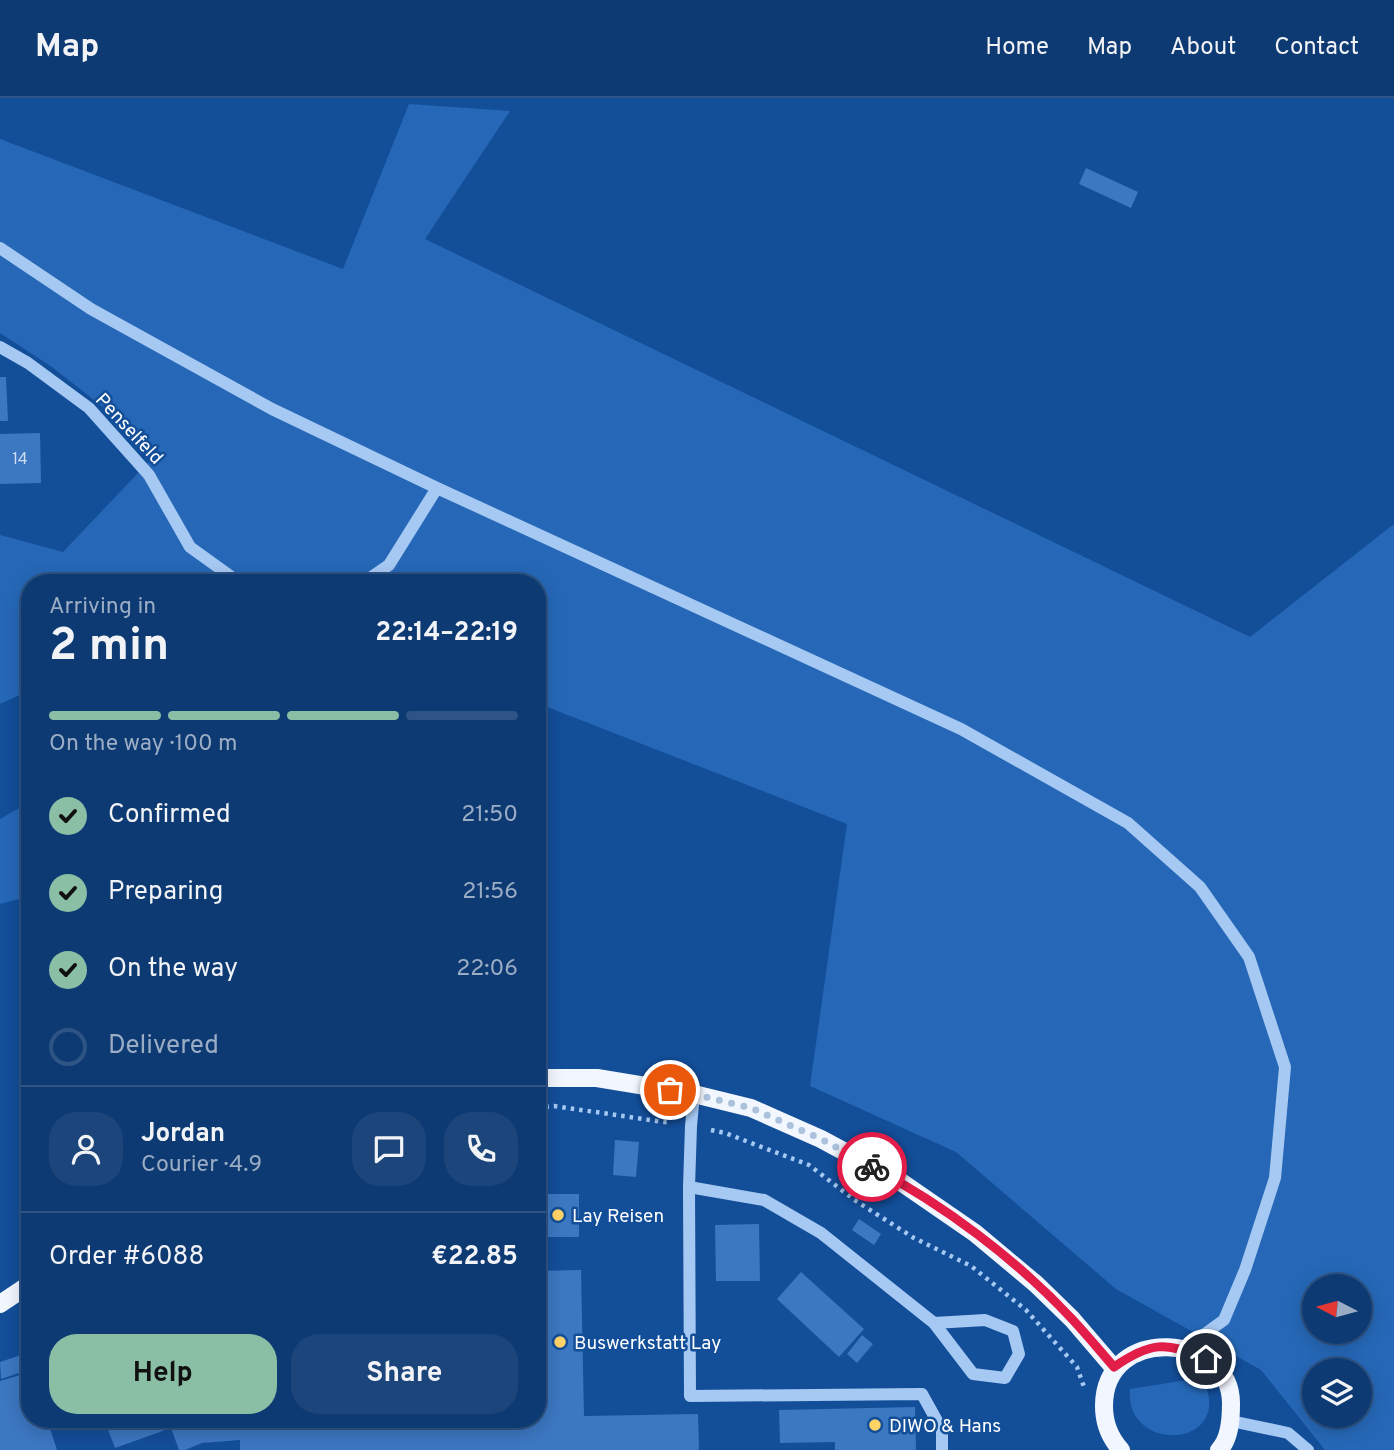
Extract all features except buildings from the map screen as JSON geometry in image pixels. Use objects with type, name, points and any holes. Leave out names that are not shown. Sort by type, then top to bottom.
[{"type":"main road","points":[[546,1078],[597,1078],[694,1094],[751,1108],[821,1139],[901,1182],[975,1233],[1036,1284],[1072,1319],[1114,1367]]},
{"type":"main road","points":[[0,1304],[21,1290]]},
{"type":"main road","points":[[1121,1450],[1114,1443],[1104,1418],[1104,1392],[1114,1367],[1134,1354],[1158,1346],[1184,1349],[1206,1359],[1223,1373],[1231,1395],[1231,1421],[1223,1447],[1219,1450]]},
{"type":"street","points":[[0,248],[91,309],[272,409],[436,488],[961,729],[1128,823],[1199,887],[1249,957],[1285,1067],[1275,1178],[1245,1270],[1224,1320],[1184,1349]]},
{"type":"street","name":"Penselfeld","points":[[0,347],[29,363],[89,408],[149,475],[190,547],[228,574]]},
{"type":"street","points":[[376,574],[389,565],[436,488]]},
{"type":"street","points":[[694,1094],[689,1186],[690,1396],[922,1394],[942,1430],[942,1450]]},
{"type":"street","points":[[689,1186],[764,1200],[821,1233],[934,1322],[973,1374],[1004,1378],[1019,1354],[1013,1331],[985,1320],[934,1322]]},
{"type":"street","points":[[1231,1421],[1288,1433],[1307,1450]]},
{"type":"path","points":[[546,1107],[691,1126],[724,1133],[809,1165],[856,1201],[914,1238],[971,1266],[1026,1310],[1077,1367],[1086,1393]]},
{"type":"shaded area","points":[[409,104],[510,111],[425,239],[1250,637],[1394,524],[1394,1450],[1325,1450],[1307,1428],[1372,1428],[1372,1358],[1302,1358],[1302,1421],[1261,1370],[1116,1289],[956,1152],[810,1086],[847,824],[546,707],[546,574],[21,574],[21,694],[0,704],[0,535],[63,552],[159,451],[52,367],[0,333],[0,139],[343,269]]},
{"type":"shaded area","points":[[21,807],[21,898],[0,904],[0,819]]},
{"type":"shaded area","points":[[1200,1378],[1208,1393],[1208,1412],[1200,1425],[1187,1433],[1172,1435],[1155,1432],[1141,1423],[1132,1409],[1130,1389]]},
{"type":"way so far","points":[[670,1090],[751,1108],[821,1139],[872,1167]]},
{"type":"place","name":"Lay Reisen","points":[[558,1215]]},
{"type":"place","name":"Buswerkstatt Lay","points":[[560,1342]]},
{"type":"place","name":"DIWO & Hans","points":[[875,1425]]},
{"type":"route","points":[[872,1167],[901,1182],[975,1233],[1036,1284],[1072,1319],[1114,1367],[1134,1354],[1158,1346],[1184,1349],[1206,1359]]}]
